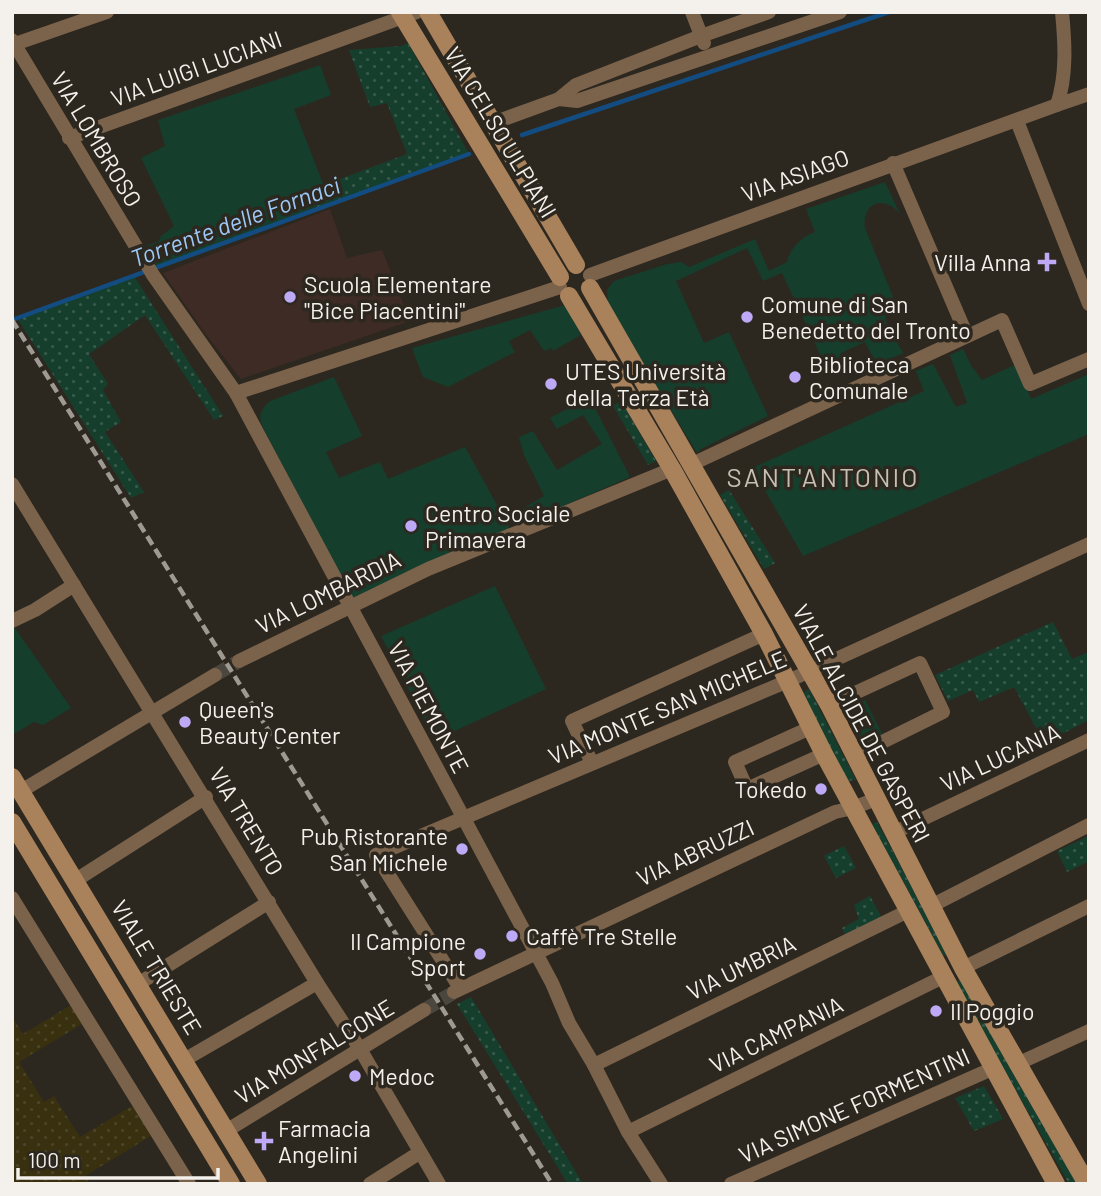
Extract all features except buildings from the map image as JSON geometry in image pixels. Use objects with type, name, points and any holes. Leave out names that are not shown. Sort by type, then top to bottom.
[{"type":"street","points":[[13,43],[107,12]]},
{"type":"street","name":"VIA CELSO ULPIANI","points":[[428,12],[585,276]]},
{"type":"street","points":[[692,12],[710,57]]},
{"type":"street","points":[[493,123],[559,99],[576,85],[769,12]]},
{"type":"street","points":[[559,99],[578,102],[840,12]]},
{"type":"street","points":[[1057,105],[1061,92],[1065,41],[1062,12]]},
{"type":"street","name":"VIA CELSO ULPIANI","points":[[407,14],[563,287]]},
{"type":"street","name":"VIA LUIGI LUCIANI","points":[[69,138],[407,14]]},
{"type":"street","name":"VIA LOMBROSO","points":[[13,43],[144,260]]},
{"type":"street","name":"VIA ASIAGO","points":[[585,276],[1089,94]]},
{"type":"street","points":[[1017,121],[1089,304]]},
{"type":"street","points":[[892,163],[967,336]]},
{"type":"street","name":"VIA PIEMONTE","points":[[144,260],[236,393],[535,953],[569,1023],[628,1132],[661,1184]]},
{"type":"street","points":[[236,393],[563,287],[582,295],[585,276],[566,268],[563,287]]},
{"type":"street","name":"VIALE ALCIDE DE GASPERI","points":[[585,276],[830,705],[963,968],[1087,1184]]},
{"type":"street","name":"VIALE ALCIDE DE GASPERI","points":[[563,287],[671,469],[764,634],[810,728],[1054,1183]]},
{"type":"street","points":[[692,464],[1002,320],[1030,384],[1089,359]]},
{"type":"street","name":"VIA LOMBARDIA","points":[[239,661],[428,569],[671,469]]},
{"type":"street","name":"VIA TRENTO","points":[[12,484],[360,1049],[439,1184]]},
{"type":"street","name":"VIA MONTE SAN MICHELE","points":[[535,953],[457,991],[376,855],[788,681],[1089,544]]},
{"type":"street","points":[[12,621],[75,585]]},
{"type":"street","points":[[592,763],[572,720],[764,634]]},
{"type":"street","points":[[830,705],[920,663],[943,712],[854,756]]},
{"type":"street","points":[[17,784],[153,712],[215,675]]},
{"type":"street","points":[[810,728],[734,762],[747,789],[824,754]]},
{"type":"street","name":"VIA LUCANIA","points":[[893,833],[1089,740]]},
{"type":"street","name":"VIALE TRIESTE","points":[[17,784],[258,1184]]},
{"type":"street","points":[[76,880],[206,797]]},
{"type":"street","name":"VIA ABRUZZI","points":[[535,953],[835,812],[876,799]]},
{"type":"street","points":[[12,822],[231,1184]]},
{"type":"street","points":[[931,906],[1089,825]]},
{"type":"street","points":[[12,898],[189,1184]]},
{"type":"street","points":[[138,984],[269,902]]},
{"type":"street","points":[[963,968],[1089,906]]},
{"type":"street","name":"VIA UMBRIA","points":[[594,1065],[908,911]]},
{"type":"street","name":"VIA CAMPANIA","points":[[628,1132],[945,976]]},
{"type":"street","points":[[184,1060],[317,983]]},
{"type":"street","name":"VIA MONFALCONE","points":[[226,1130],[424,1010]]},
{"type":"street","points":[[1017,1064],[1089,1031]]},
{"type":"street","name":"VIA SIMONE FORMENTINI","points":[[731,1184],[994,1068]]},
{"type":"street","points":[[370,1184],[419,1153]]},
{"type":"shaded area","name":"Scuola Elementare \"Bice Piacentini\"","points":[[330,209],[347,258],[382,250],[410,321],[241,379],[163,273]]},
{"type":"green space","points":[[408,43],[469,154],[293,218],[329,199],[324,185],[407,154],[387,103],[370,107],[349,50],[401,46]]},
{"type":"green space","points":[[320,65],[331,95],[294,109],[329,199],[293,218],[157,267],[146,246],[159,241],[161,236],[174,226],[141,158],[165,146],[158,120]]},
{"type":"green space","points":[[885,182],[900,214],[887,204],[875,204],[867,212],[865,228],[898,309],[886,316],[885,320],[903,353],[877,365],[865,342],[841,353],[836,363],[826,367],[782,273],[763,281],[747,248],[676,281],[704,343],[729,332],[768,416],[697,453],[608,306],[607,290],[614,281],[667,264],[681,262],[689,267],[755,239],[769,271],[787,262],[797,243],[815,232],[806,209]]},
{"type":"green space","points":[[134,276],[223,416],[214,420],[145,315],[89,354],[108,384],[103,390],[121,422],[105,432],[144,492],[131,498],[17,318]]},
{"type":"green space","points":[[565,305],[581,335],[553,351],[552,348],[544,351],[530,330],[509,341],[515,352],[448,387],[423,377],[412,348]]},
{"type":"green space","points":[[963,349],[982,380],[1017,364],[1031,399],[1089,374],[1089,434],[803,556],[752,468],[924,391],[916,371],[933,364],[956,407],[967,403],[950,355]]},
{"type":"green space","points":[[334,377],[362,436],[326,452],[339,478],[380,462],[388,479],[465,447],[513,534],[353,599],[260,419],[262,410],[270,401]]},
{"type":"green space","points":[[591,400],[630,477],[524,523],[517,512],[544,496],[524,455],[519,437],[533,431],[557,470],[602,444],[583,415],[557,429],[550,418],[582,401]]},
{"type":"green space","points":[[621,401],[656,461],[648,465],[613,406]]},
{"type":"green space","points":[[729,490],[775,563],[764,569],[720,495]]},
{"type":"green space","points":[[495,586],[546,689],[435,740],[381,636]]},
{"type":"green space","points":[[1053,622],[1072,659],[1089,652],[1089,720],[1044,743],[1014,687],[979,702],[973,690],[948,701],[935,675]]},
{"type":"green space","points":[[12,624],[71,708],[43,725],[34,722],[12,735]]},
{"type":"green space","points":[[809,689],[856,780],[847,781],[803,693]]},
{"type":"green space","points":[[865,700],[882,734],[863,744],[846,708]]},
{"type":"green space","points":[[877,822],[949,956],[943,955],[872,824]]},
{"type":"green space","points":[[1089,836],[1089,861],[1067,872],[1057,851]]},
{"type":"green space","points":[[844,846],[856,868],[836,878],[824,856]]},
{"type":"green space","points":[[870,896],[882,918],[846,936],[842,928],[859,919],[854,905]]},
{"type":"green space","points":[[960,980],[1078,1184],[1069,1184],[955,983]]},
{"type":"green space","points":[[471,997],[583,1184],[568,1184],[457,1004]]},
{"type":"green space","points":[[984,1086],[1003,1119],[974,1131],[955,1098]]},
{"type":"sand","points":[[71,1005],[82,1024],[19,1062],[44,1102],[54,1096],[80,1137],[132,1106],[151,1136],[85,1176],[90,1184],[12,1184],[12,1017],[23,1034]]},
{"type":"waterway","name":"Torrente delle Fornaci","points":[[522,135],[889,12]]},
{"type":"waterway","name":"Torrente delle Fornaci","points":[[12,320],[469,154]]},
{"type":"tunnel","points":[[215,675],[239,661]]},
{"type":"tunnel","points":[[424,1010],[453,993]]},
{"type":"railway","points":[[12,320],[552,1184]]},
{"type":"place","name":"Villa Anna","points":[[1047,262]]},
{"type":"place","name":"Scuola Elementare \"Bice Piacentini\"","points":[[290,297]]},
{"type":"place","name":"Comune di San Benedetto del Tronto","points":[[747,317]]},
{"type":"place","name":"Biblioteca Comunale","points":[[795,377]]},
{"type":"place","name":"UTES Università della Terza Età","points":[[551,384]]},
{"type":"place","name":"Centro Sociale Primavera","points":[[411,526]]},
{"type":"place","name":"Queen's Beauty Center","points":[[185,722]]},
{"type":"place","name":"Tokedo","points":[[821,789]]},
{"type":"place","name":"Pub Ristorante San Michele","points":[[462,849]]},
{"type":"place","name":"Caffè Tre Stelle","points":[[512,936]]},
{"type":"place","name":"Il Campione Sport","points":[[480,954]]},
{"type":"place","name":"Il Poggio","points":[[936,1011]]},
{"type":"place","name":"Medoc","points":[[355,1076]]},
{"type":"place","name":"Farmacia Angelini","points":[[264,1141]]},
{"type":"district","name":"SANT'ANTONIO","points":[[823,476]]}]
